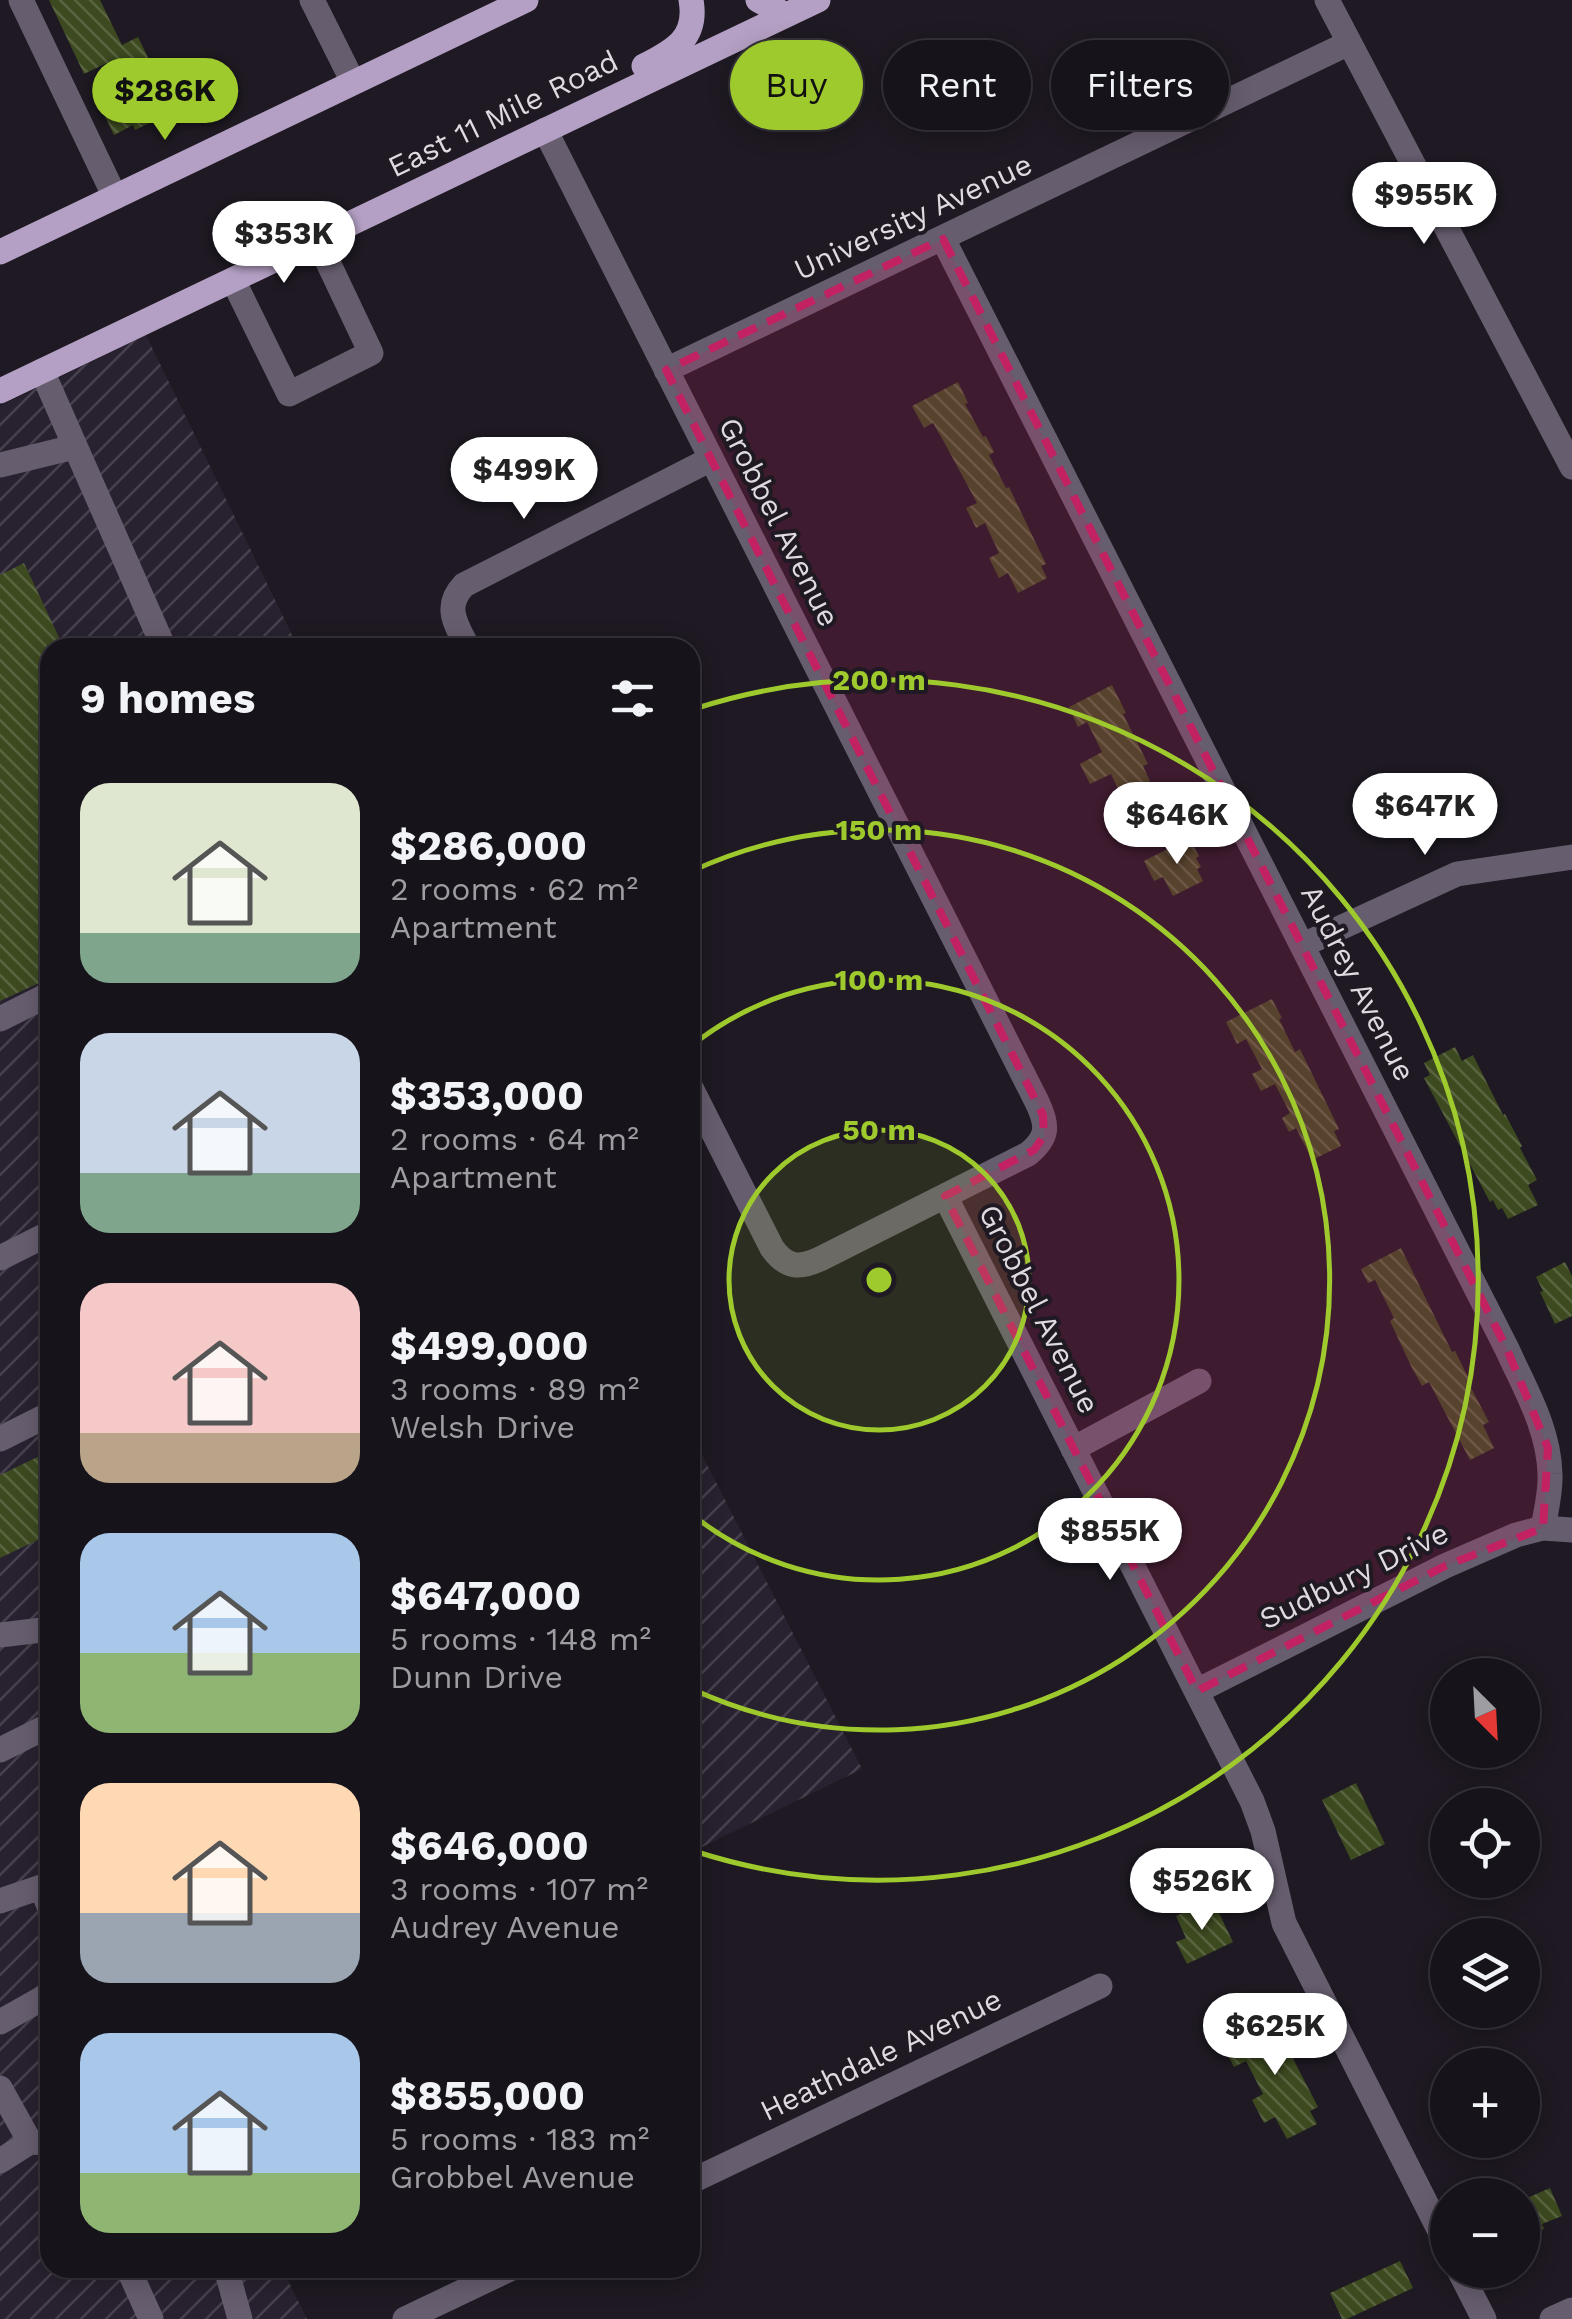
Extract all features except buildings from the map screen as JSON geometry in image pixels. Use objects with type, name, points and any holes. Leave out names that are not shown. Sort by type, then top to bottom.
[{"type":"main road","points":[[0,252],[526,0]]},
{"type":"main road","points":[[476,162],[538,116],[678,46],[689,34],[693,18],[691,0]]},
{"type":"main road","points":[[758,0],[786,15]]},
{"type":"main road","name":"East 11 Mile Road","points":[[0,391],[818,0]]},
{"type":"street","points":[[21,0],[115,197]]},
{"type":"street","points":[[312,0],[353,82]]},
{"type":"street","points":[[1327,0],[1572,467]]},
{"type":"street","name":"University Avenue","points":[[666,370],[1350,43]]},
{"type":"street","name":"Grobbel Avenue","points":[[545,130],[1043,1115],[1044,1136],[1034,1150],[945,1196],[1259,1815],[1284,1923],[1430,2211]]},
{"type":"street","name":"Audrey Avenue","points":[[943,239],[1507,1349],[1548,1448],[1551,1478],[1543,1528]]},
{"type":"street","points":[[234,280],[289,394],[371,353],[316,240]]},
{"type":"street","points":[[42,371],[160,638]]},
{"type":"street","points":[[0,465],[74,447]]},
{"type":"street","points":[[463,638],[452,605],[464,585],[710,459]]},
{"type":"street","points":[[1304,946],[1457,874],[1572,857]]},
{"type":"street","points":[[0,1019],[40,999]]},
{"type":"street","points":[[700,1106],[772,1248],[784,1262],[799,1267],[809,1264],[945,1196]]},
{"type":"street","points":[[0,1258],[40,1237]]},
{"type":"street","points":[[1074,1448],[1199,1381]]},
{"type":"street","points":[[0,1439],[40,1419]]},
{"type":"street","points":[[1543,1528],[1572,1530]]},
{"type":"street","name":"Sudbury Drive","points":[[1197,1692],[1445,1566],[1516,1534],[1543,1528]]},
{"type":"street","points":[[0,1635],[40,1630]]},
{"type":"street","points":[[0,1750],[40,1730]]},
{"type":"street","points":[[0,1902],[40,1887]]},
{"type":"street","name":"Heathdale Avenue","points":[[700,2177],[1100,1986]]},
{"type":"street","points":[[0,2022],[40,2000]]},
{"type":"street","points":[[0,2161],[40,2142],[3,2099]]},
{"type":"street","points":[[132,2278],[150,2319]]},
{"type":"street","points":[[229,2278],[240,2319]]},
{"type":"street","points":[[405,2319],[491,2278]]},
{"type":"street","points":[[1468,2288],[1484,2319]]},
{"type":"street","points":[[1552,2319],[1572,2310]]},
{"type":"highlighted area","points":[[943,239],[1507,1349],[1548,1448],[1543,1528],[1445,1566],[1197,1691],[945,1196],[1034,1150],[1044,1136],[1043,1115],[666,370]]},
{"type":"shaded area","points":[[146,335],[294,638],[40,638],[40,2278],[287,2278],[307,2319],[0,2319],[0,406]]},
{"type":"shaded area","points":[[700,1451],[862,1769],[700,1848]]}]
